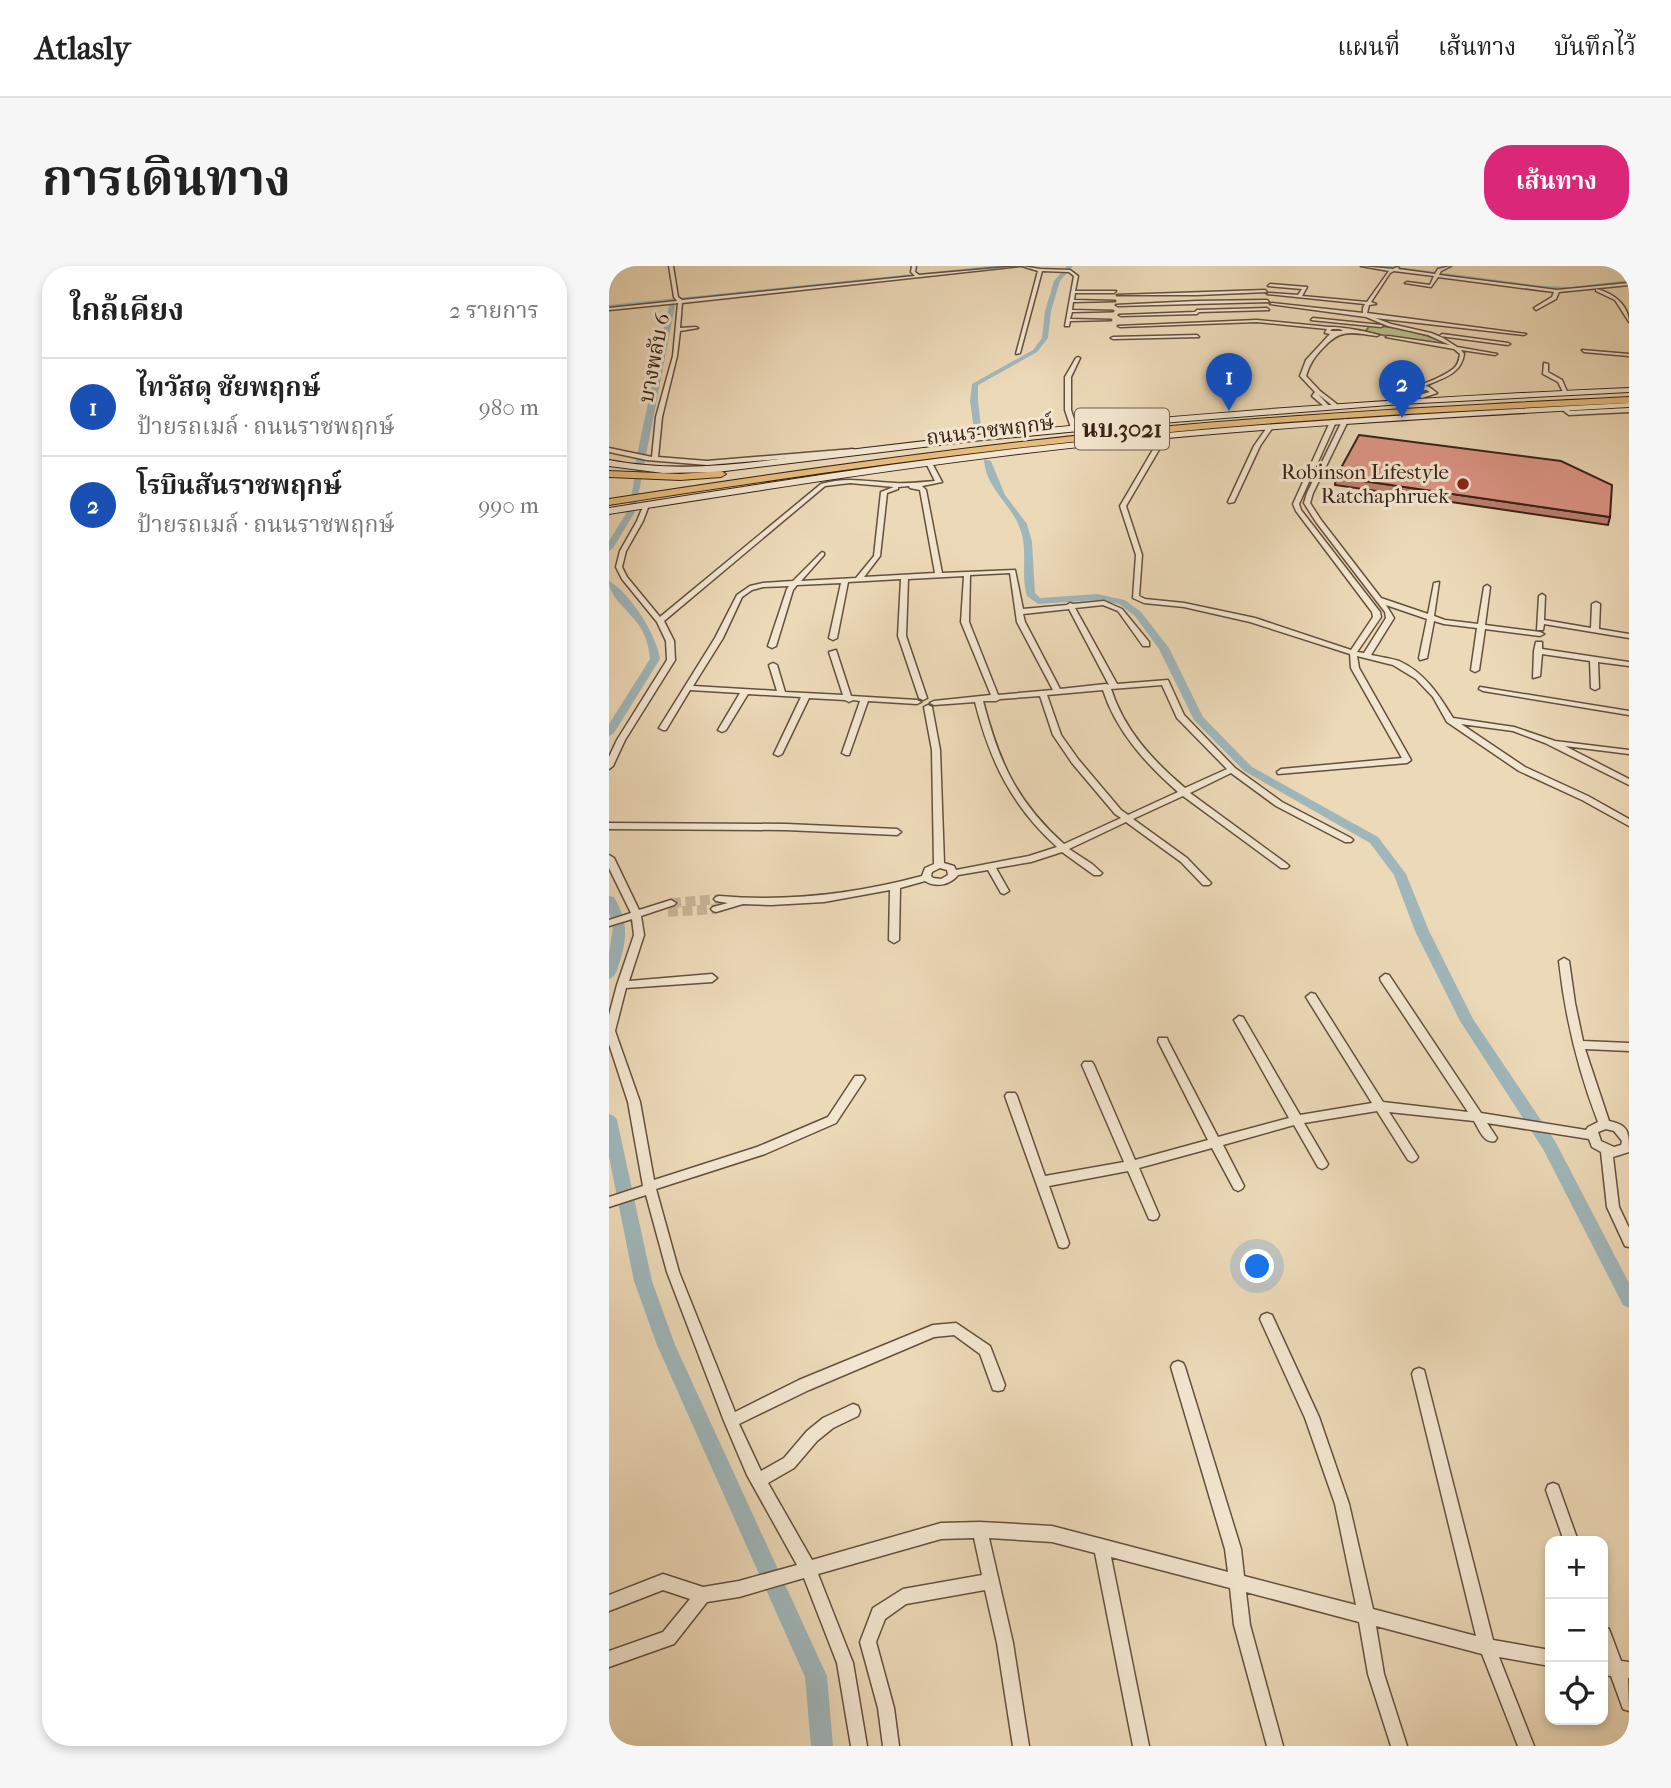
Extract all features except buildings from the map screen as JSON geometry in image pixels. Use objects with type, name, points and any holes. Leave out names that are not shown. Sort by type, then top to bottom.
[{"type":"main road","name":"ถนนราชพฤกษ์","points":[[644,499],[784,465],[869,450],[1074,428],[1417,398],[1585,392],[1629,398]]},
{"type":"main road","points":[[1545,394],[1604,396]]},
{"type":"main road","name":"ถนนราชพฤกษ์","points":[[708,469],[784,465],[1301,412],[1604,396],[1629,398]]},
{"type":"main road","name":"ถนนราชพฤกษ์","points":[[609,502],[928,456],[1138,433],[1304,418],[1629,398]]},
{"type":"main road","name":"นบ.3021","points":[[1138,433],[1270,427],[1445,414],[1566,410],[1629,398]]},
{"type":"main road","points":[[1445,414],[1523,405]]},
{"type":"main road","points":[[609,509],[761,483],[1220,430]]},
{"type":"main road","points":[[999,442],[1045,432]]},
{"type":"main road","points":[[609,455],[635,461],[708,469]]},
{"type":"main road","points":[[609,509],[618,499],[644,499],[978,456]]},
{"type":"main road","points":[[609,463],[654,471],[708,469]]},
{"type":"main road","points":[[609,474],[669,477],[784,465]]},
{"type":"street","name":"บางพลับ 6","points":[[651,458],[673,364],[677,330],[678,300],[671,266]]},
{"type":"street","points":[[914,266],[913,272],[917,275]]},
{"type":"street","points":[[947,266],[950,270],[978,266]]},
{"type":"street","points":[[609,309],[1018,266]]},
{"type":"street","points":[[1024,266],[1040,270],[1070,271],[1076,276],[1067,323],[1109,320]]},
{"type":"street","points":[[1363,266],[1500,283],[1515,291],[1522,287],[1557,291],[1596,290],[1629,284]]},
{"type":"street","points":[[1408,283],[1431,286],[1441,268],[1449,266]]},
{"type":"street","points":[[1018,353],[1040,270]]},
{"type":"street","points":[[1365,314],[1399,270]]},
{"type":"street","points":[[1196,284],[1197,344]]},
{"type":"street","points":[[1270,285],[1305,288],[1299,297]]},
{"type":"street","points":[[1596,290],[1617,299],[1629,321]]},
{"type":"street","points":[[1536,309],[1554,298],[1557,291]]},
{"type":"street","points":[[1073,292],[1267,293],[1371,304]]},
{"type":"street","points":[[1072,301],[1113,301]]},
{"type":"street","points":[[1118,305],[1269,303],[1524,334]]},
{"type":"street","points":[[1371,304],[1373,314],[1396,326]]},
{"type":"street","points":[[1121,315],[1266,309]]},
{"type":"street","points":[[1069,311],[1111,311]]},
{"type":"street","points":[[1365,314],[1396,326],[1436,336],[1508,344]]},
{"type":"street","points":[[1272,315],[1396,326]]},
{"type":"street","points":[[1119,326],[1277,322],[1331,331],[1341,328],[1377,335]]},
{"type":"street","points":[[677,330],[696,328]]},
{"type":"street","points":[[1330,405],[1314,395],[1318,392],[1303,376],[1308,361],[1331,331]]},
{"type":"street","points":[[1113,338],[1197,336]]},
{"type":"street","points":[[1430,389],[1434,392],[1432,394],[1417,398],[1410,391],[1446,377],[1461,362],[1462,354],[1436,336]]},
{"type":"street","points":[[1436,336],[1464,349],[1469,355]]},
{"type":"street","points":[[1154,337],[1154,347]]},
{"type":"street","points":[[1388,337],[1495,354]]},
{"type":"street","points":[[1123,348],[1124,338]]},
{"type":"street","points":[[1584,351],[1629,355]]},
{"type":"street","points":[[1074,428],[1068,410],[1068,377],[1078,358]]},
{"type":"street","points":[[1419,387],[1430,389],[1453,378],[1469,362]]},
{"type":"street","points":[[1546,364],[1545,373],[1558,379],[1566,393]]},
{"type":"street","points":[[1566,410],[1568,424]]},
{"type":"street","points":[[1345,421],[1307,503],[1390,618],[1367,655]]},
{"type":"street","points":[[1281,772],[1407,760],[1355,668],[1353,652],[1377,617],[1376,612],[1298,510],[1296,498],[1333,422]]},
{"type":"street","points":[[1231,502],[1257,446],[1270,427]]},
{"type":"street","points":[[1164,436],[1123,506],[1139,555],[1135,597],[1148,602],[1184,605],[1251,620],[1396,663],[1419,677],[1436,695],[1450,720],[1522,769],[1629,823]]},
{"type":"street","points":[[609,450],[651,458],[708,463],[869,450]]},
{"type":"street","points":[[660,621],[823,485],[873,481],[894,485],[939,482],[929,463]]},
{"type":"street","points":[[858,580],[877,556],[884,492],[892,489],[922,488],[939,574]]},
{"type":"street","points":[[1300,491],[1310,493]]},
{"type":"street","points":[[609,766],[621,740],[671,660],[670,640],[660,621],[624,578],[619,567],[624,550],[643,520],[644,499]]},
{"type":"street","points":[[772,646],[790,589],[823,554]]},
{"type":"street","points":[[663,728],[726,626],[739,596],[756,586],[1013,571],[1021,622],[1058,692]]},
{"type":"street","points":[[967,573],[965,622],[996,699]]},
{"type":"street","points":[[905,577],[902,636],[925,703],[936,750],[939,865]]},
{"type":"street","points":[[833,638],[845,580]]},
{"type":"street","points":[[1423,657],[1437,583]]},
{"type":"street","points":[[1475,670],[1487,587]]},
{"type":"street","points":[[1536,676],[1542,596]]},
{"type":"street","points":[[1379,600],[1431,617],[1481,627],[1540,634]]},
{"type":"street","points":[[1019,611],[1098,602],[1121,610],[1146,644]]},
{"type":"street","points":[[1595,630],[1596,604]]},
{"type":"street","points":[[1070,605],[1110,686],[1118,719],[1130,736],[1184,793],[1284,866]]},
{"type":"street","points":[[1540,621],[1629,636]]},
{"type":"street","points":[[1538,650],[1629,664]]},
{"type":"street","points":[[833,652],[849,700]]},
{"type":"street","points":[[1594,659],[1595,688]]},
{"type":"street","points":[[773,665],[782,695]]},
{"type":"street","points":[[689,688],[925,703],[979,701],[1110,686],[1166,683],[1180,716],[1232,770],[1279,804],[1348,840]]},
{"type":"street","points":[[1483,690],[1629,713]]},
{"type":"street","points":[[722,730],[745,692]]},
{"type":"street","points":[[1043,694],[1057,735],[1118,812],[1184,860],[1206,883]]},
{"type":"street","points":[[778,754],[805,697]]},
{"type":"street","points":[[845,753],[865,701]]},
{"type":"street","points":[[979,701],[988,739],[1003,778],[1032,817],[1063,848],[1097,873]]},
{"type":"street","points":[[1450,720],[1514,729],[1548,741],[1629,782]]},
{"type":"street","points":[[1548,741],[1629,752]]},
{"type":"street","points":[[954,873],[991,867],[1063,848],[1232,770]]},
{"type":"street","points":[[609,826],[645,824],[897,832]]},
{"type":"street","points":[[609,858],[637,915],[639,934],[610,1031],[634,1102],[648,1188],[673,1272],[713,1380],[845,1663],[859,1746]]},
{"type":"street","points":[[927,878],[928,870],[939,865],[947,866],[954,873]]},
{"type":"street","points":[[991,867],[1004,891]]},
{"type":"street","points":[[718,904],[800,900],[895,887],[927,878],[933,882],[943,882],[951,879],[954,873]]},
{"type":"street","points":[[894,940],[895,887]]},
{"type":"street","points":[[609,923],[669,908]]},
{"type":"street","points":[[1563,961],[1569,1009],[1590,1087],[1605,1124]]},
{"type":"street","points":[[622,985],[712,978]]},
{"type":"street","points":[[1385,978],[1491,1138]]},
{"type":"street","points":[[1311,997],[1412,1157]]},
{"type":"street","points":[[1239,1020],[1322,1164]]},
{"type":"street","points":[[1163,1041],[1238,1186]]},
{"type":"street","points":[[1579,1045],[1629,1047]]},
{"type":"street","points":[[1088,1065],[1153,1215]]},
{"type":"street","points":[[612,1201],[761,1151],[832,1119],[859,1079]]},
{"type":"street","points":[[1011,1096],[1063,1242]]},
{"type":"street","points":[[1042,1182],[1133,1166],[1297,1120],[1379,1106],[1475,1116],[1591,1135]]},
{"type":"street","points":[[1605,1124],[1623,1131],[1629,1140],[1623,1150],[1607,1151],[1596,1144],[1591,1135],[1595,1127],[1605,1124]]},
{"type":"street","points":[[1607,1151],[1613,1207],[1629,1242]]},
{"type":"street","points":[[1267,1319],[1312,1417],[1342,1504],[1376,1674],[1399,1746]]},
{"type":"street","points":[[731,1421],[804,1385],[933,1331],[956,1329],[985,1350],[998,1385]]},
{"type":"street","points":[[1178,1367],[1233,1549],[1242,1625],[1275,1746]]},
{"type":"street","points":[[1419,1374],[1487,1647],[1526,1746]]},
{"type":"street","points":[[758,1481],[789,1463],[812,1436],[828,1423],[853,1411]]},
{"type":"street","points":[[1553,1490],[1569,1536]]},
{"type":"street","points":[[609,1603],[663,1582],[703,1595],[739,1589],[803,1573],[886,1545],[941,1531],[1052,1534],[1487,1647],[1545,1657]]},
{"type":"street","points":[[980,1531],[1005,1643],[1021,1746]]},
{"type":"street","points":[[1101,1547],[1141,1746]]},
{"type":"street","points":[[891,1746],[886,1708],[868,1642],[879,1614],[903,1597],[991,1581]]},
{"type":"street","points":[[609,1660],[667,1638],[703,1595]]},
{"type":"street","points":[[1608,1649],[1629,1703]]},
{"type":"green space","points":[[1370,325],[1415,332],[1457,348],[1365,332]]},
{"type":"waterway","points":[[609,307],[1007,266]]},
{"type":"waterway","points":[[978,435],[975,384],[1035,351],[1045,338],[1048,311],[1057,281],[1070,266]]},
{"type":"waterway","points":[[1378,266],[1544,288],[1571,289],[1629,282]]},
{"type":"waterway","points":[[609,548],[631,512],[637,488],[640,459],[672,306],[670,301]]},
{"type":"waterway","points":[[987,461],[1001,495],[1023,524],[1028,542],[1030,594],[1038,601],[1097,597],[1122,602],[1138,614],[1164,648],[1198,718],[1248,769],[1374,840],[1400,874],[1422,931],[1467,1021],[1549,1145],[1629,1300]]},
{"type":"waterway","points":[[609,584],[645,628],[654,648],[655,659],[609,733]]},
{"type":"waterway","points":[[609,900],[620,928],[609,974]]},
{"type":"waterway","points":[[609,1120],[643,1281],[666,1345],[816,1676],[822,1746]]},
{"type":"tunnel","points":[[671,903],[719,899]]},
{"type":"tunnel","points":[[668,912],[716,909]]},
{"type":"place","name":"ไทวัสดุ ชัยพฤกษ์","points":[[1229,411]]},
{"type":"place","name":"โรบินสันราชพฤกษ์","points":[[1402,418]]},
{"type":"place","name":"Robinson Lifestyle Ratchaphruek","points":[[1463,484]]}]
